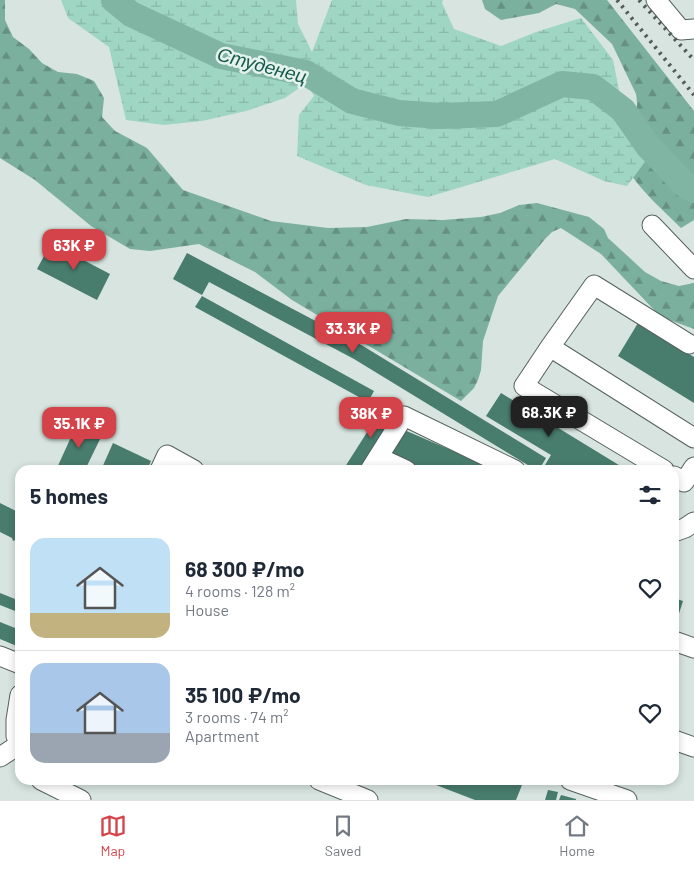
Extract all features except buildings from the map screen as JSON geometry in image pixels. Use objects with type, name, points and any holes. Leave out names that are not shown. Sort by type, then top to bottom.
[{"type":"street","points":[[661,2],[681,30],[694,29]]},
{"type":"street","points":[[652,226],[694,269]]},
{"type":"street","points":[[656,465],[524,386],[594,285],[690,344]]},
{"type":"street","points":[[550,347],[694,438]]},
{"type":"street","points":[[374,464],[404,416],[505,465]]},
{"type":"street","points":[[162,465],[167,455],[185,465]]},
{"type":"street","points":[[679,479],[684,482],[694,467]]},
{"type":"street","points":[[679,530],[694,522]]},
{"type":"street","points":[[679,643],[694,648]]},
{"type":"street","points":[[0,656],[15,662]]},
{"type":"street","points":[[679,742],[694,747]]},
{"type":"street","points":[[0,757],[15,747]]},
{"type":"street","points":[[51,785],[81,800]]},
{"type":"street","points":[[331,785],[368,800]]},
{"type":"street","points":[[584,785],[627,800]]},
{"type":"green space","points":[[0,0],[5,0],[5,20],[13,37],[29,49],[42,63],[58,72],[77,74],[94,81],[104,98],[102,117],[115,131],[147,148],[183,190],[271,221],[328,228],[367,227],[406,219],[443,220],[481,217],[500,213],[519,205],[537,203],[589,217],[604,229],[608,238],[645,272],[661,281],[679,286],[694,283],[694,329],[664,318],[656,312],[601,254],[561,228],[552,232],[545,239],[498,296],[483,341],[481,370],[478,380],[474,388],[461,401],[292,300],[255,272],[199,244],[150,251],[130,249],[91,226],[35,180],[0,158]]},
{"type":"green space","points":[[61,0],[296,0],[298,24],[312,52],[332,0],[443,0],[442,3],[454,29],[501,46],[536,32],[581,18],[613,60],[623,110],[653,151],[627,186],[604,181],[555,159],[428,197],[366,185],[297,156],[299,115],[314,96],[306,83],[285,98],[246,111],[202,121],[164,125],[126,120],[109,47],[68,18]]},
{"type":"green space","points":[[482,0],[607,0],[694,111],[694,220],[681,228],[635,180],[627,166],[627,142],[636,113],[637,101],[636,94],[612,44],[575,9],[556,4],[539,13],[501,20],[485,9]]},
{"type":"waterway","name":"Студенец","points":[[114,0],[131,14],[221,56],[306,73],[352,101],[399,113],[440,116],[497,114],[562,84],[593,87],[623,110],[648,146],[684,184],[694,190]]},
{"type":"railway","points":[[617,0],[694,95]]},
{"type":"railway","points":[[639,0],[694,60]]}]
